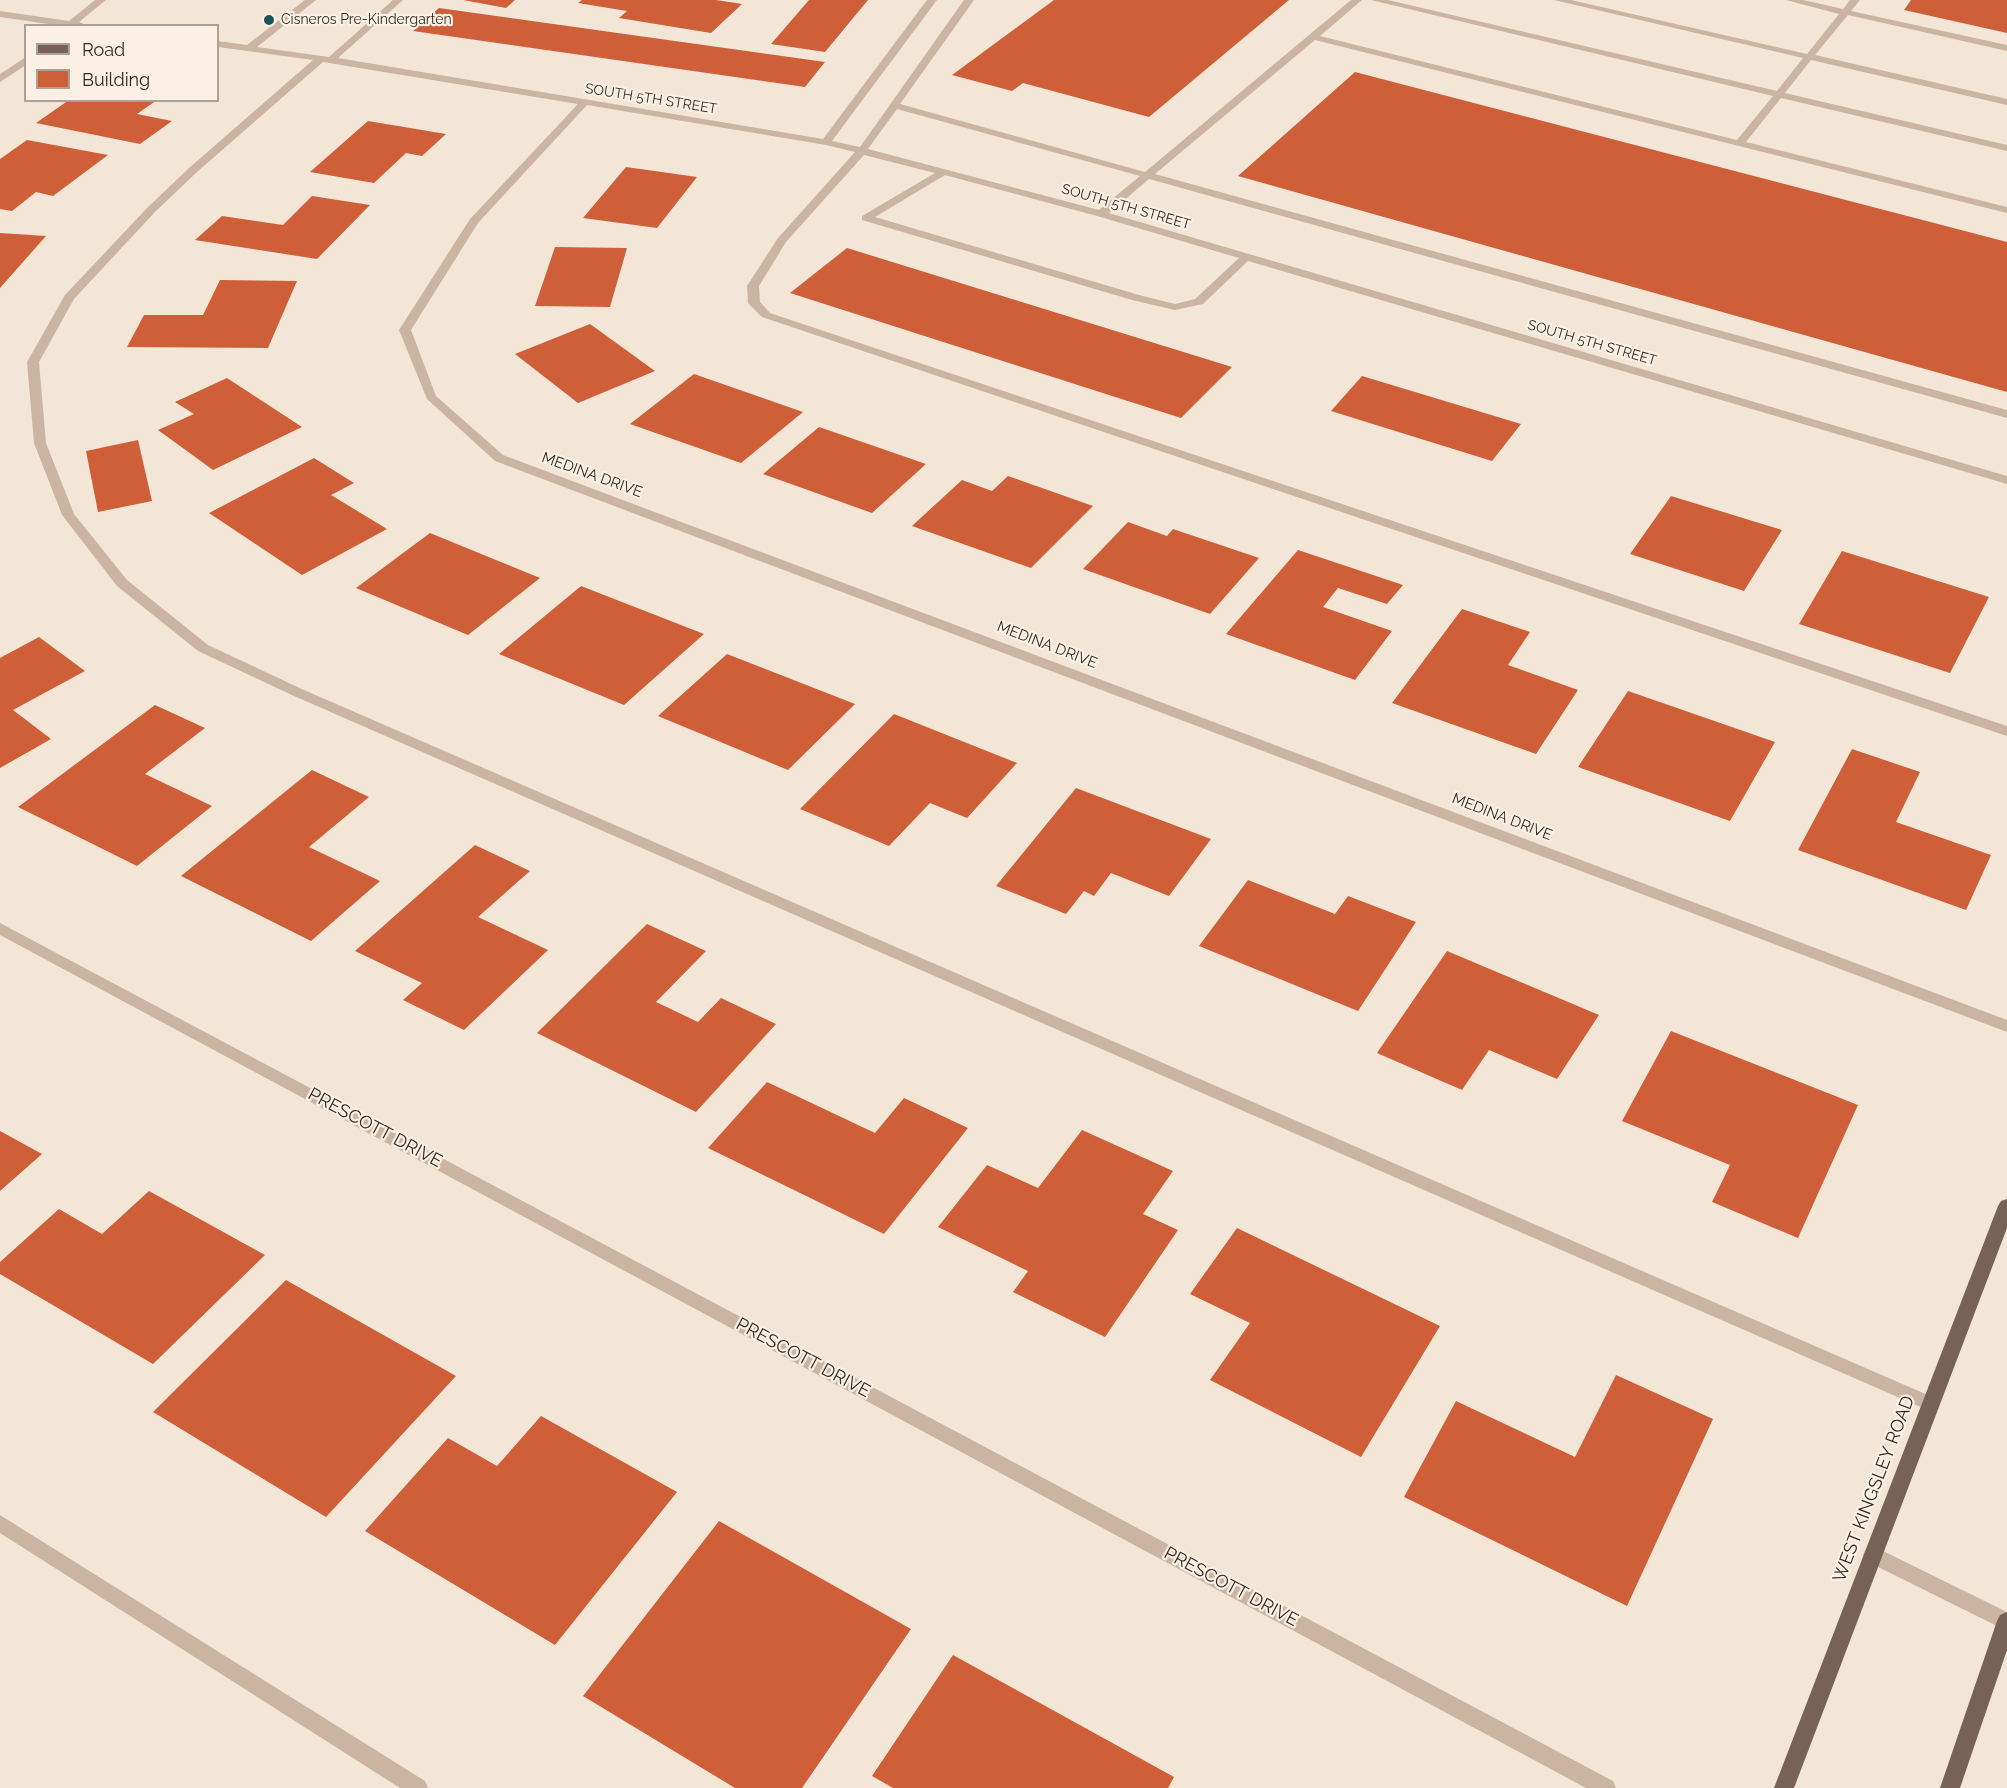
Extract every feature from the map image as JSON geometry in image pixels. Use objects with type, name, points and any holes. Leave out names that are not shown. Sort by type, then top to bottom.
[{"type":"main road","name":"WEST KINGSLEY ROAD","points":[[1784,1788],[2007,1206]]},
{"type":"main road","points":[[1950,1788],[2007,1621]]},
{"type":"street","points":[[72,24],[101,0]]},
{"type":"street","points":[[248,49],[310,0]]},
{"type":"street","points":[[398,0],[193,170],[69,297],[33,362],[40,444],[68,515],[122,583],[203,648],[299,693],[1932,1404]]},
{"type":"street","points":[[826,142],[932,0]]},
{"type":"street","points":[[969,0],[862,151],[782,240],[753,286],[754,303],[766,315],[2007,731]]},
{"type":"street","points":[[1101,214],[1356,0]]},
{"type":"street","points":[[1376,0],[2007,148]]},
{"type":"street","points":[[1559,0],[2007,102]]},
{"type":"street","points":[[1791,0],[2007,48]]},
{"type":"street","points":[[1740,143],[1855,0]]},
{"type":"street","points":[[0,14],[65,24]]},
{"type":"street","points":[[1313,37],[2007,210]]},
{"type":"street","name":"SOUTH 5TH STREET","points":[[219,44],[826,142],[1101,214],[2007,480]]},
{"type":"street","points":[[0,79],[24,61]]},
{"type":"street","name":"MEDINA DRIVE","points":[[584,103],[474,221],[405,330],[431,398],[499,458],[773,559],[2007,1026]]},
{"type":"street","points":[[894,105],[2007,414]]},
{"type":"street","points":[[944,172],[866,218],[1136,298],[1175,307],[1199,302],[1246,257]]},
{"type":"street","name":"PRESCOTT DRIVE","points":[[0,928],[1606,1788]]},
{"type":"street","points":[[0,1522],[418,1788]]},
{"type":"street","points":[[1873,1555],[2007,1621]]},
{"type":"building","points":[[463,0],[515,0],[506,8]]},
{"type":"building","points":[[582,0],[716,0],[742,4],[711,33],[619,18],[627,11],[578,3]]},
{"type":"building","points":[[809,0],[868,0],[825,52],[771,44]]},
{"type":"building","points":[[1054,0],[1289,0],[1149,117],[1023,83],[1012,91],[952,75]]},
{"type":"building","points":[[1911,0],[2007,0],[2007,33],[1904,10]]},
{"type":"building","points":[[439,8],[825,62],[805,87],[413,31]]},
{"type":"building","points":[[1355,72],[2007,242],[2007,392],[1238,176]]},
{"type":"building","points":[[66,102],[154,102],[137,114],[172,121],[140,144],[36,123]]},
{"type":"building","points":[[368,121],[446,134],[422,156],[406,153],[374,183],[310,172]]},
{"type":"building","points":[[27,140],[108,155],[53,196],[36,192],[12,211],[0,209],[0,159]]},
{"type":"building","points":[[626,167],[697,177],[657,228],[583,218]]},
{"type":"building","points":[[312,196],[370,205],[317,259],[195,240],[222,216],[283,225]]},
{"type":"building","points":[[0,233],[46,236],[0,288]]},
{"type":"building","points":[[555,247],[627,248],[610,307],[535,306]]},
{"type":"building","points":[[847,248],[1232,367],[1181,418],[790,293]]},
{"type":"building","points":[[220,280],[297,281],[268,348],[127,347],[144,315],[203,315]]},
{"type":"building","points":[[590,324],[655,371],[578,403],[515,354]]},
{"type":"building","points":[[694,374],[803,412],[741,463],[630,424]]},
{"type":"building","points":[[1362,376],[1521,424],[1492,461],[1331,411]]},
{"type":"building","points":[[227,378],[302,427],[213,470],[158,430],[194,414],[175,402]]},
{"type":"building","points":[[819,427],[926,464],[872,513],[763,474]]},
{"type":"building","points":[[138,440],[152,501],[98,512],[86,451]]},
{"type":"building","points":[[314,458],[354,483],[331,495],[387,529],[302,575],[209,513]]},
{"type":"building","points":[[1008,476],[1093,506],[1031,568],[912,526],[962,480],[992,491]]},
{"type":"building","points":[[1671,496],[1782,530],[1744,591],[1630,554]]},
{"type":"building","points":[[1128,522],[1167,536],[1173,529],[1259,558],[1210,614],[1083,569]]},
{"type":"building","points":[[430,533],[540,578],[468,635],[356,588]]},
{"type":"building","points":[[1298,550],[1403,585],[1387,604],[1338,588],[1323,607],[1392,631],[1355,680],[1226,634]]},
{"type":"building","points":[[1842,551],[1989,597],[1950,673],[1799,624]]},
{"type":"building","points":[[581,586],[704,634],[624,705],[499,654]]},
{"type":"building","points":[[1462,609],[1530,632],[1508,665],[1578,690],[1536,754],[1392,703]]},
{"type":"building","points":[[39,637],[85,671],[13,710],[51,739],[0,768],[0,658]]},
{"type":"building","points":[[727,654],[855,704],[788,770],[658,716]]},
{"type":"building","points":[[1628,691],[1775,742],[1730,821],[1578,767]]},
{"type":"building","points":[[155,705],[205,728],[145,774],[212,806],[137,866],[18,807]]},
{"type":"building","points":[[894,714],[1017,763],[967,818],[930,803],[889,846],[800,809]]},
{"type":"building","points":[[1852,749],[1920,772],[1896,822],[1991,855],[1966,910],[1798,850]]},
{"type":"building","points":[[312,770],[369,797],[309,847],[380,881],[311,941],[181,876]]},
{"type":"building","points":[[1076,788],[1211,839],[1169,896],[1111,873],[1094,896],[1084,891],[1066,914],[996,886]]},
{"type":"building","points":[[475,845],[530,871],[478,917],[548,950],[464,1030],[403,1000],[422,983],[355,951]]},
{"type":"building","points":[[1248,880],[1335,914],[1348,896],[1416,922],[1358,1011],[1199,946]]},
{"type":"building","points":[[647,924],[706,951],[656,1002],[698,1022],[721,998],[776,1024],[696,1112],[537,1033]]},
{"type":"building","points":[[1447,951],[1599,1015],[1557,1079],[1489,1050],[1462,1090],[1377,1053]]},
{"type":"building","points":[[1671,1031],[1858,1105],[1798,1238],[1712,1202],[1730,1165],[1622,1121]]},
{"type":"building","points":[[767,1082],[875,1133],[904,1098],[968,1128],[884,1234],[708,1148]]},
{"type":"building","points":[[1082,1130],[1173,1171],[1143,1214],[1178,1230],[1105,1337],[1013,1292],[1028,1271],[938,1227],[987,1165],[1038,1188]]},
{"type":"building","points":[[0,1131],[42,1154],[0,1191]]},
{"type":"building","points":[[149,1191],[265,1255],[153,1364],[0,1274],[0,1262],[59,1209],[102,1234]]},
{"type":"building","points":[[1237,1228],[1440,1326],[1361,1457],[1210,1380],[1250,1323],[1190,1294]]},
{"type":"building","points":[[286,1280],[456,1376],[326,1517],[153,1412]]},
{"type":"building","points":[[1616,1375],[1713,1419],[1627,1606],[1404,1497],[1456,1401],[1575,1457]]},
{"type":"building","points":[[541,1416],[677,1492],[555,1645],[365,1531],[448,1438],[497,1466]]},
{"type":"building","points":[[719,1521],[911,1629],[802,1788],[735,1788],[583,1696]]},
{"type":"building","points":[[953,1655],[1174,1777],[1168,1788],[893,1788],[872,1776]]},
{"type":"place","name":"Cisneros Pre-Kindergarten","points":[[269,20]]}]
